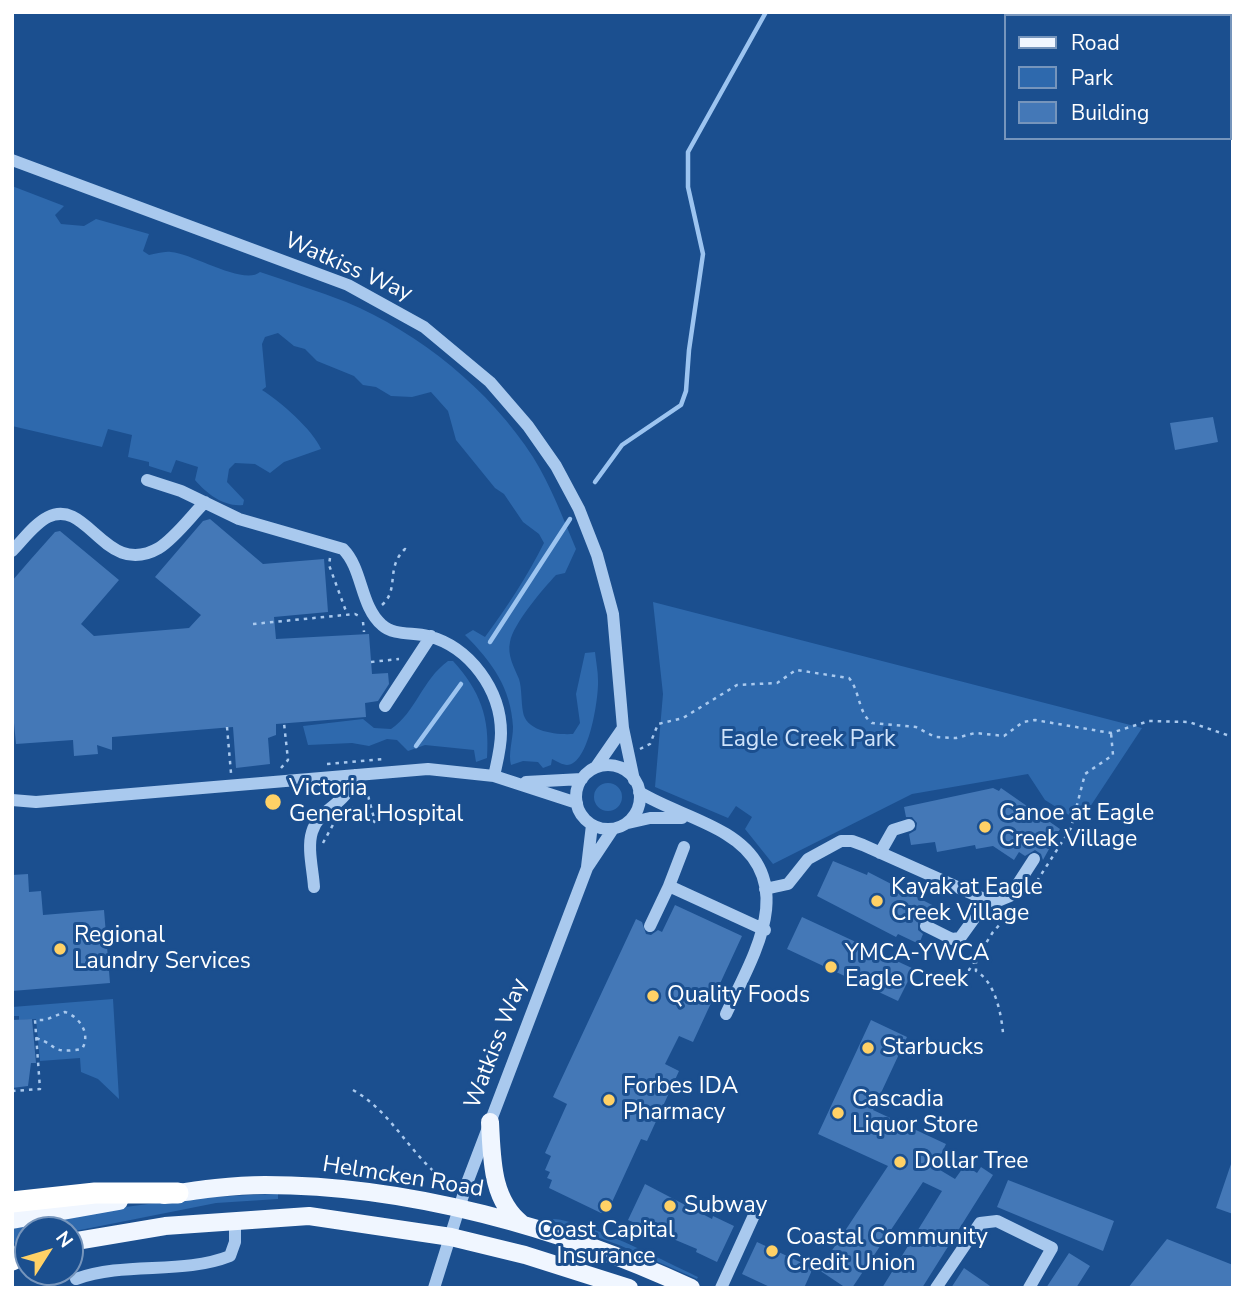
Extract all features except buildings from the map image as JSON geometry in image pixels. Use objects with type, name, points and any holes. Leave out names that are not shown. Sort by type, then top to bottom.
[{"type":"highway","points":[[12,1202],[95,1193],[178,1193]]},
{"type":"main road","points":[[489,1122],[493,1170],[499,1193],[512,1216],[525,1226]]},
{"type":"main road","name":"Helmcken Road","points":[[12,1220],[83,1205],[247,1185],[356,1191],[459,1210],[596,1246],[691,1288]]},
{"type":"main road","points":[[84,1240],[165,1226],[309,1216],[451,1237],[574,1269],[629,1288]]},
{"type":"street","name":"Watkiss Way","points":[[12,160],[348,285],[407,316],[469,362],[510,403],[538,439],[564,480],[586,524],[613,614],[623,728],[637,786]]},
{"type":"street","points":[[147,480],[205,502],[239,519],[343,548],[352,559],[372,612],[384,627],[392,632],[431,636],[463,653],[491,691],[501,734],[494,776]]},
{"type":"street","points":[[12,551],[42,521],[63,514],[77,519],[114,551],[131,555],[148,552],[164,544],[205,502]]},
{"type":"street","points":[[385,706],[431,636]]},
{"type":"street","points":[[623,728],[596,767],[582,779],[576,803],[582,816],[592,825],[613,829],[657,817],[690,818]]},
{"type":"street","points":[[596,767],[617,767],[637,786],[736,842],[752,860],[765,889],[765,930],[726,1014]]},
{"type":"street","points":[[12,800],[36,803],[115,800],[193,794],[232,786],[273,782],[360,780],[428,769],[494,776],[519,782],[576,803]]},
{"type":"street","points":[[519,782],[582,779]]},
{"type":"street","points":[[314,887],[313,831],[320,819],[347,796],[360,780]]},
{"type":"street","points":[[626,824],[635,815],[637,786]]},
{"type":"street","name":"Watkiss Way","points":[[587,868],[592,825]]},
{"type":"street","points":[[880,853],[893,830],[909,825]]},
{"type":"street","name":"Watkiss Way","points":[[434,1288],[489,1122],[587,868],[613,829]]},
{"type":"street","points":[[765,889],[788,884],[808,859],[841,841],[852,841],[986,902],[999,903],[1010,896],[1034,859]]},
{"type":"street","points":[[650,926],[684,847]]},
{"type":"street","points":[[669,886],[765,930]]},
{"type":"street","points":[[926,926],[952,939],[960,938],[986,902]]},
{"type":"street","points":[[721,1288],[755,1213]]},
{"type":"street","points":[[84,1277],[119,1268],[211,1263],[230,1256],[235,1242],[235,1220]]},
{"type":"street","points":[[936,1288],[980,1223],[988,1220],[997,1221],[1052,1248],[1029,1288]]},
{"type":"path","points":[[372,612],[387,600],[394,561],[405,549],[408,552]]},
{"type":"path","points":[[330,554],[329,565],[348,614]]},
{"type":"path","points":[[253,624],[355,614],[362,618],[364,632]]},
{"type":"path","points":[[371,662],[400,659]]},
{"type":"path","points":[[629,748],[648,747],[658,724],[684,718],[724,690],[746,683],[776,683],[789,674],[803,670],[849,678],[857,690],[867,719],[878,725],[916,727],[935,737],[949,738],[975,733],[1004,736],[1028,720],[1111,733],[1149,721],[1196,723],[1233,737]]},
{"type":"path","points":[[273,782],[288,760],[284,723]]},
{"type":"path","points":[[227,727],[232,786]]},
{"type":"path","points":[[1031,889],[1071,828],[1085,774],[1113,755],[1111,733]]},
{"type":"path","points":[[348,805],[377,823],[360,780]]},
{"type":"path","points":[[318,853],[340,814]]},
{"type":"path","points":[[954,978],[959,972],[969,970],[993,932],[1017,906]]},
{"type":"path","points":[[976,960],[976,971],[988,982],[1000,1009],[1003,1033]]},
{"type":"path","points":[[12,1091],[40,1089],[36,1038],[35,1020],[45,1020],[59,1012],[71,1014],[86,1034],[82,1049],[75,1051],[55,1052],[36,1038]]},
{"type":"path","points":[[353,1090],[376,1105],[407,1146],[439,1176]]},
{"type":"green space","points":[[12,186],[64,206],[55,215],[61,224],[84,226],[96,219],[149,234],[143,251],[149,255],[171,252],[243,275],[260,272],[346,302],[374,315],[426,347],[451,366],[496,409],[533,457],[576,549],[565,573],[556,575],[522,617],[509,647],[520,683],[525,719],[536,728],[559,734],[573,734],[580,723],[576,694],[585,653],[595,652],[597,700],[587,743],[575,762],[565,765],[552,759],[551,765],[543,768],[538,762],[523,761],[511,765],[513,727],[504,688],[484,655],[465,635],[473,630],[485,637],[531,568],[544,543],[539,534],[523,522],[504,494],[495,488],[456,440],[448,411],[431,392],[412,397],[391,396],[376,387],[363,385],[354,376],[317,361],[305,349],[294,346],[278,333],[265,337],[262,344],[266,387],[262,390],[295,416],[321,449],[284,462],[270,473],[255,464],[235,463],[229,469],[227,482],[244,500],[243,505],[223,502],[205,490],[195,480],[198,467],[176,460],[171,473],[149,466],[149,462],[128,457],[132,435],[108,429],[102,447],[12,426]]},
{"type":"green space","name":"Eagle Creek Park","points":[[653,602],[1142,728],[1080,822],[1045,800],[1028,774],[912,794],[773,864],[745,829],[752,817],[736,806],[728,818],[655,787],[663,694]]},
{"type":"green space","points":[[448,661],[453,661],[462,672],[481,705],[487,730],[487,758],[476,762],[474,750],[425,745],[408,751],[397,740],[387,739],[369,746],[352,743],[308,745],[303,726],[363,719],[374,728],[391,729],[407,714],[432,677]]},
{"type":"green space","points":[[608,783],[618,787],[622,797],[618,807],[608,811],[598,807],[594,797],[598,787]]},
{"type":"green space","points":[[113,999],[119,1099],[98,1079],[81,1072],[80,1058],[40,1061],[36,1019],[19,1020],[19,1016],[12,1016],[12,1007]]},
{"type":"green space","points":[[278,1194],[278,1199],[216,1203],[84,1229],[84,1216],[72,1216],[178,1200]]},
{"type":"green space","points":[[547,1219],[561,1220],[600,1232],[698,1277],[697,1279],[619,1245]]},
{"type":"waterway","points":[[595,482],[622,445],[681,405],[686,391],[703,254],[688,187],[688,152],[766,12]]},
{"type":"waterway","points":[[490,642],[570,519]]},
{"type":"waterway","points":[[416,746],[461,684]]},
{"type":"place","name":"Victoria General Hospital","points":[[273,802]]},
{"type":"place","name":"Canoe at Eagle Creek Village","points":[[985,827]]},
{"type":"place","name":"Kayak at Eagle Creek Village","points":[[877,901]]},
{"type":"place","name":"Regional Laundry Services","points":[[60,949]]},
{"type":"place","name":"YMCA-YWCA Eagle Creek","points":[[831,967]]},
{"type":"place","name":"Quality Foods","points":[[653,996]]},
{"type":"place","name":"Starbucks","points":[[868,1048]]},
{"type":"place","name":"Forbes IDA Pharmacy","points":[[609,1100]]},
{"type":"place","name":"Cascadia Liquor Store","points":[[838,1113]]},
{"type":"place","name":"Dollar Tree","points":[[900,1162]]},
{"type":"place","name":"Coast Capital Insurance","points":[[606,1206]]},
{"type":"place","name":"Subway","points":[[670,1206]]},
{"type":"place","name":"Coastal Community Credit Union","points":[[772,1251]]}]
